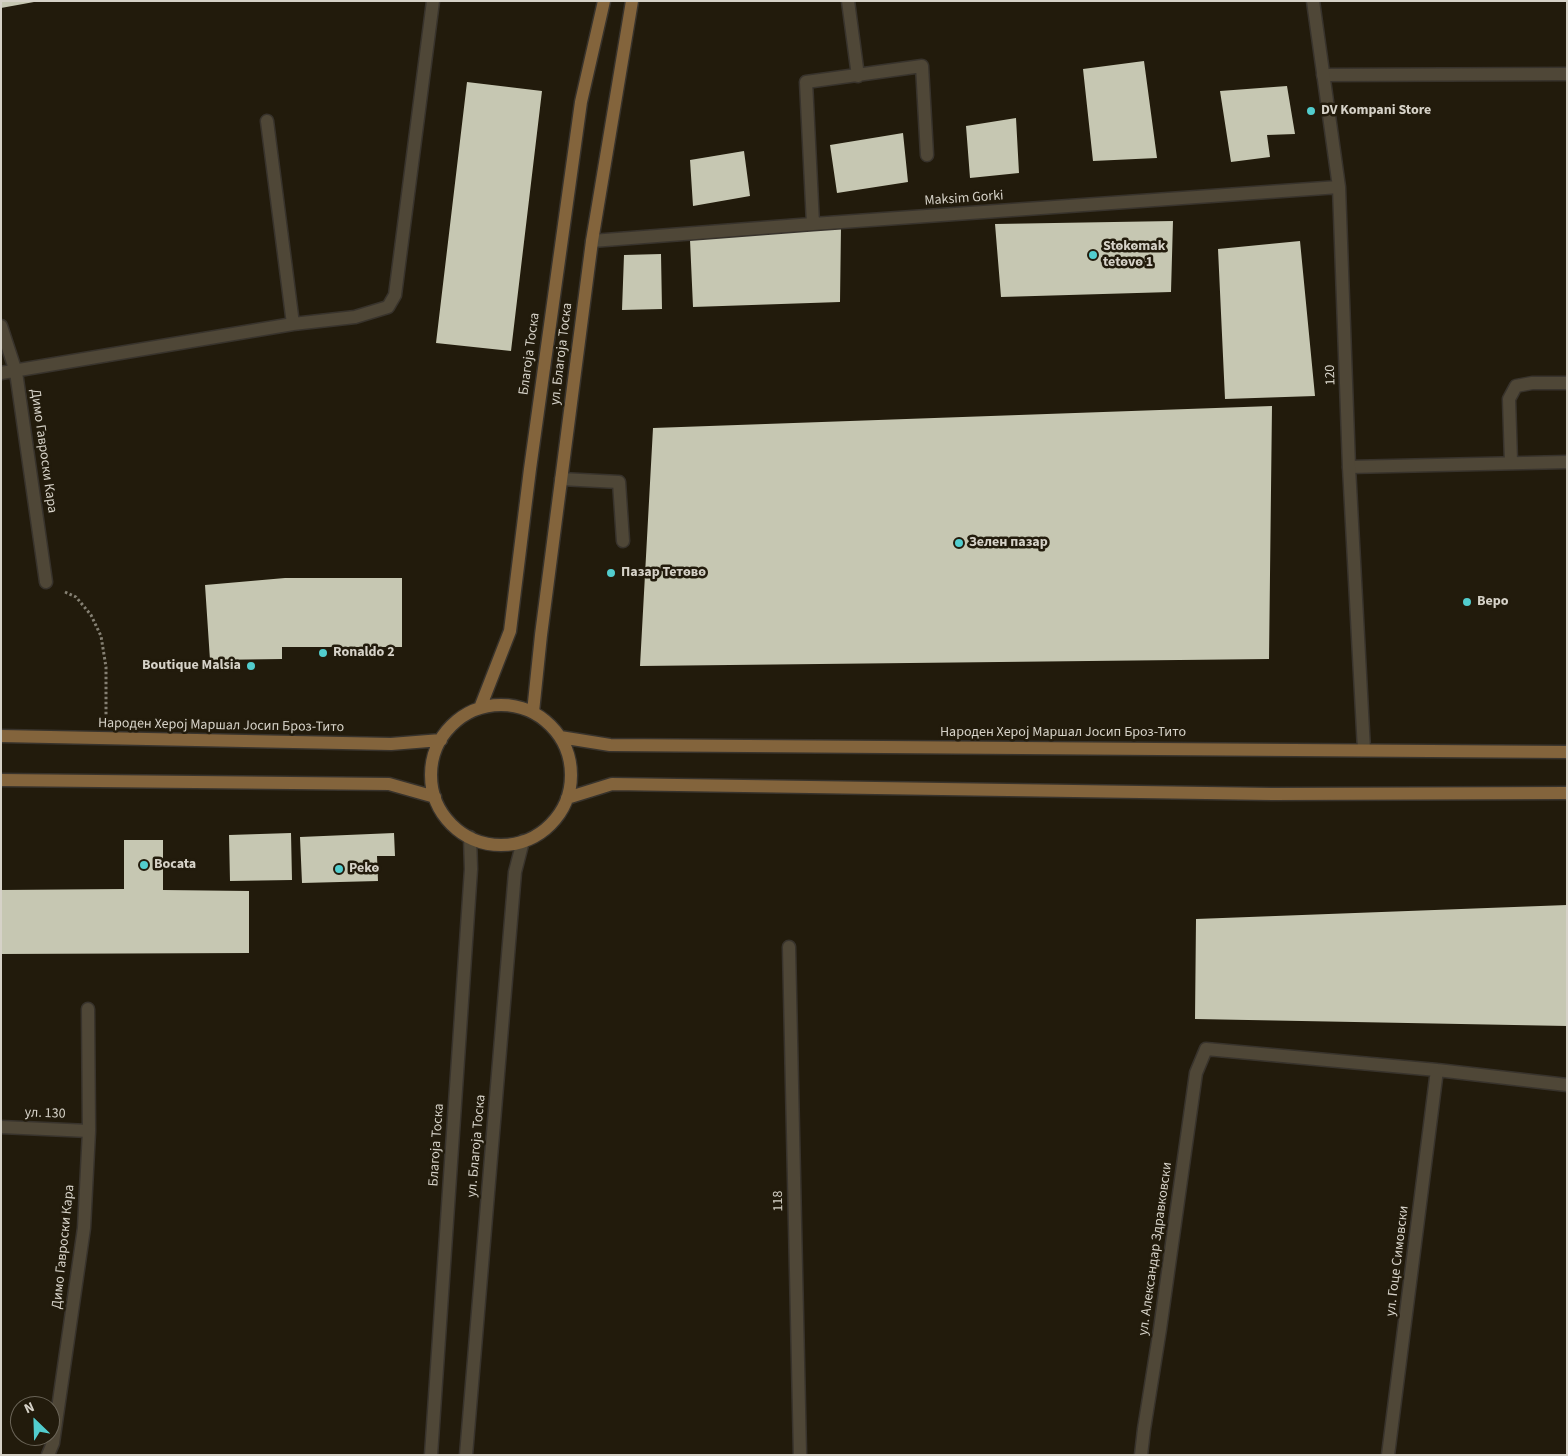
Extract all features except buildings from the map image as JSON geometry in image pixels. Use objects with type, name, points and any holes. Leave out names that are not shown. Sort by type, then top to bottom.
[{"type":"main road","name":"Благоја Тоска","points":[[480,708],[510,631],[530,469],[581,102],[604,1]]},
{"type":"main road","name":"ул. Благоја Тоска","points":[[534,712],[541,635],[592,242],[632,1]]},
{"type":"main road","points":[[507,705],[521,707],[534,712],[548,723],[560,737],[567,751],[571,766],[568,798],[550,824],[538,834],[524,841],[496,844],[470,837],[458,830],[448,820],[440,809],[435,797],[432,768],[441,740],[451,726],[464,715],[480,708],[507,705]]},
{"type":"main road","name":"Народен Херој Маршал Јосип Броз-Тито","points":[[1,736],[391,744],[441,740]]},
{"type":"main road","name":"Народен Херој Маршал Јосип Броз-Тито","points":[[560,737],[610,745],[1567,752]]},
{"type":"main road","points":[[1,780],[389,784],[435,797]]},
{"type":"main road","points":[[568,798],[612,784],[1272,794],[1567,793]]},
{"type":"street","points":[[1,373],[293,324],[355,317],[388,307],[395,295],[433,1]]},
{"type":"street","points":[[848,1],[858,76]]},
{"type":"street","name":"120","points":[[1313,1],[1339,188],[1364,750]]},
{"type":"street","points":[[813,224],[806,82],[922,66],[927,155]]},
{"type":"street","points":[[1323,75],[1567,74]]},
{"type":"street","points":[[267,121],[293,324]]},
{"type":"street","name":"Maksim Gorki","points":[[592,242],[813,224],[1339,188]]},
{"type":"street","name":"Димо Гавроски Кара","points":[[1,326],[16,372],[46,582]]},
{"type":"street","points":[[1511,462],[1509,399],[1516,386],[1532,383],[1567,383]]},
{"type":"street","points":[[1350,467],[1567,462]]},
{"type":"street","points":[[561,478],[619,482],[623,541]]},
{"type":"street","name":"Благоја Тоска","points":[[431,1455],[471,869],[470,837]]},
{"type":"street","name":"ул. Благоја Тоска","points":[[466,1455],[515,872],[524,841]]},
{"type":"street","name":"118","points":[[789,948],[800,1455]]},
{"type":"street","name":"Димо Гавроски Кара","points":[[48,1455],[53,1443],[84,1228],[89,1131],[88,1009]]},
{"type":"street","name":"ул. Александар Здравковски","points":[[1141,1455],[1196,1073],[1206,1049],[1437,1070]]},
{"type":"street","points":[[1437,1070],[1567,1085]]},
{"type":"street","name":"ул. Гоце Симовски","points":[[1388,1455],[1437,1070]]},
{"type":"street","name":"ул. 130","points":[[1,1127],[89,1131]]},
{"type":"path","points":[[46,582],[76,597],[91,615],[101,636],[106,667],[106,738]]},
{"type":"place","name":"DV Kompani Store","points":[[1311,111]]},
{"type":"place","name":"Stokomak tetovo 1","points":[[1093,255]]},
{"type":"place","name":"Зелен пазар","points":[[959,543]]},
{"type":"place","name":"Пазар Тетово","points":[[611,573]]},
{"type":"place","name":"Веро","points":[[1467,602]]},
{"type":"place","name":"Ronaldo 2","points":[[323,653]]},
{"type":"place","name":"Boutique Malsia","points":[[251,666]]},
{"type":"place","name":"Bocata","points":[[144,865]]},
{"type":"place","name":"Peko","points":[[339,869]]}]
